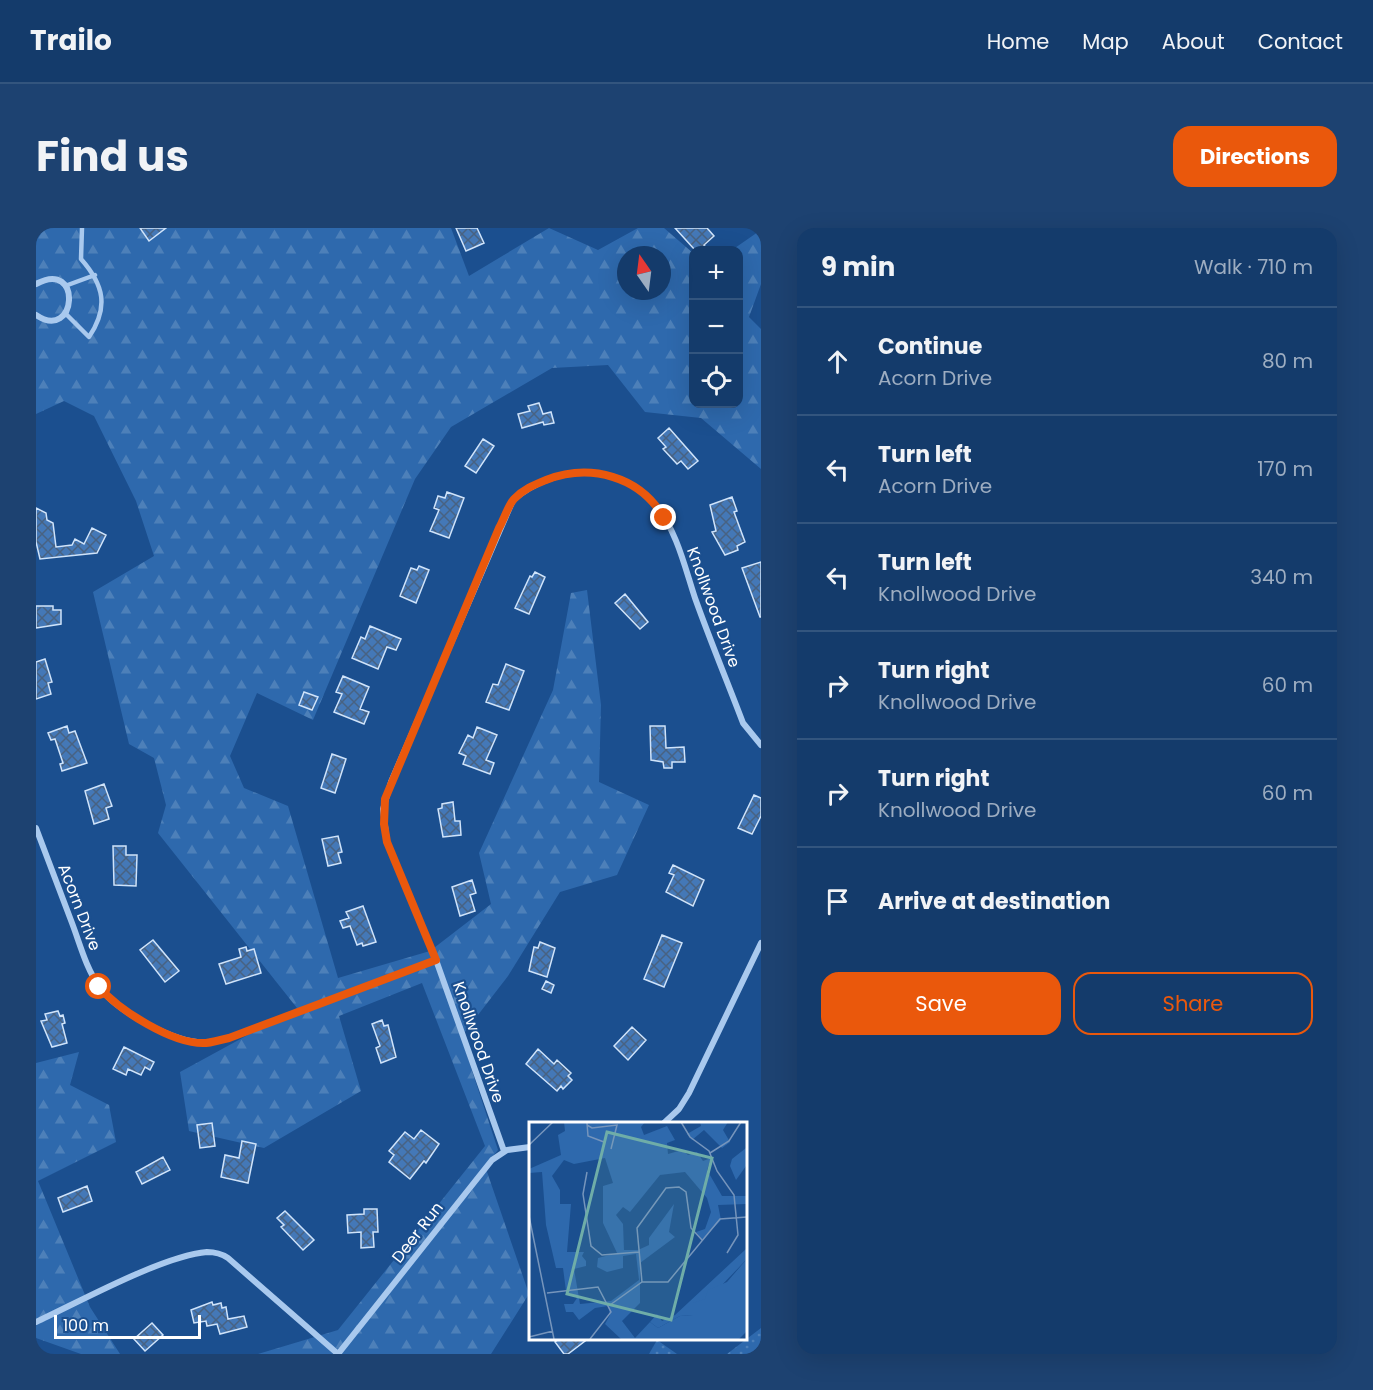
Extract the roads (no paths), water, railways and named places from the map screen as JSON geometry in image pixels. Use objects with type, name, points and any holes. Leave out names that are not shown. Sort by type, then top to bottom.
[{"type":"street","points":[[36,284],[44,279],[55,279],[66,286],[70,300],[65,313],[50,320],[36,315]]},
{"type":"street","name":"Knollwood Drive","points":[[504,1151],[436,960],[387,842],[384,824],[385,799],[499,528],[513,500],[528,487],[573,472],[596,471],[618,478],[649,497],[670,528],[743,723],[761,745]]},
{"type":"street","name":"Acorn Drive","points":[[36,828],[85,959],[99,987],[113,1003],[123,1009],[163,1031],[194,1042],[205,1043],[229,1038],[436,960]]},
{"type":"street","points":[[665,1122],[679,1109],[689,1093],[761,943]]},
{"type":"street","points":[[504,1151],[529,1147]]},
{"type":"street","name":"Deer Run","points":[[338,1354],[468,1189],[492,1160],[504,1151]]},
{"type":"street","points":[[36,1322],[145,1272],[183,1257],[208,1252],[228,1258],[338,1354]]},
{"type":"lane","points":[[65,313],[89,337],[101,320],[102,299],[95,275],[81,259],[82,228]]},
{"type":"lane","points":[[66,286],[95,275]]}]
